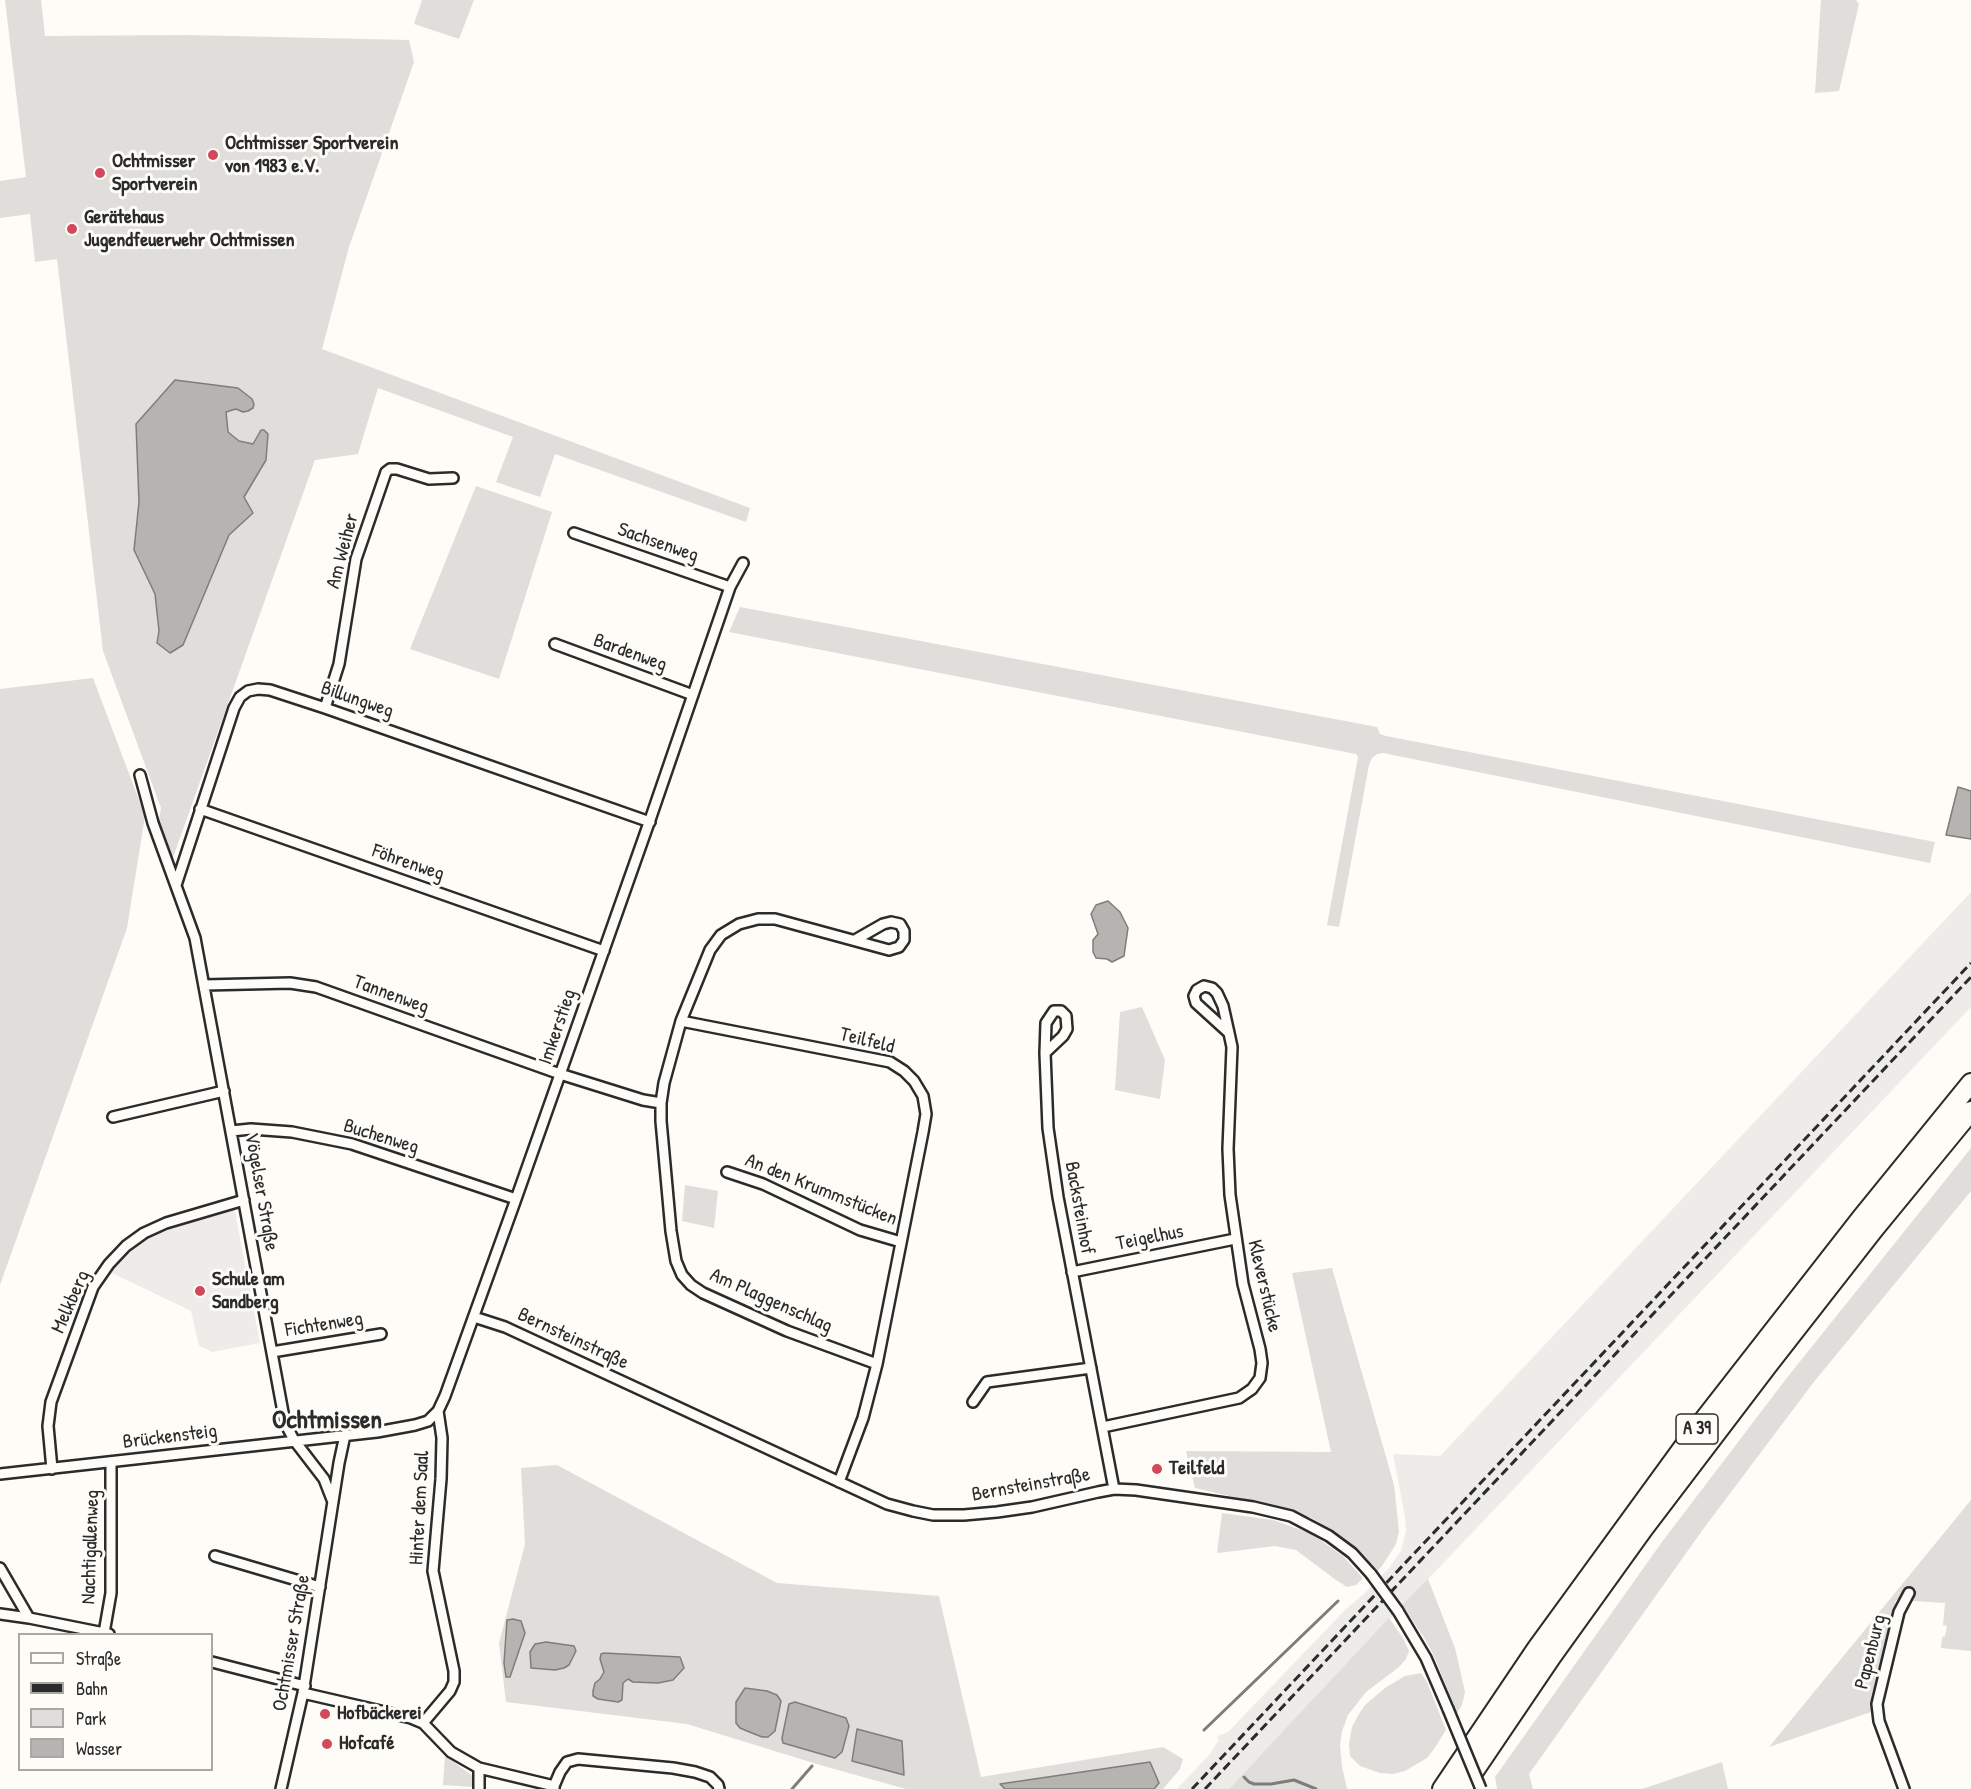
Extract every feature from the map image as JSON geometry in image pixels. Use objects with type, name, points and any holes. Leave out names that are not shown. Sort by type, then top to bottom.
[{"type":"highway","name":"A 39","points":[[1442,1789],[1537,1648],[1695,1431],[1862,1217],[1971,1083]]},
{"type":"highway","name":"A 39","points":[[1462,1789],[1552,1656],[1644,1528],[1818,1301],[1971,1111]]},
{"type":"street","name":"Am Weiher","points":[[325,708],[339,664],[356,559],[386,472],[390,469],[397,469],[429,479],[453,478]]},
{"type":"street","name":"Sachsenweg","points":[[574,533],[730,587]]},
{"type":"street","name":"Imkerstieg","points":[[438,1411],[474,1317],[650,822],[730,587],[743,563]]},
{"type":"street","name":"Bardenweg","points":[[555,644],[693,695]]},
{"type":"street","name":"Billungweg","points":[[176,885],[234,708],[240,697],[248,691],[258,689],[270,690],[325,708],[650,822]]},
{"type":"street","name":"Vögelser Straße","points":[[140,775],[153,822],[192,927],[285,1423],[294,1440]]},
{"type":"street","name":"Föhrenweg","points":[[200,809],[604,951]]},
{"type":"street","name":"Am Plaggenschlag","points":[[855,940],[891,922],[900,924],[904,931],[904,940],[899,947],[889,950],[775,919],[758,919],[739,924],[721,935],[710,950],[681,1021],[664,1083],[661,1103],[671,1231],[676,1261],[682,1275],[691,1285],[714,1298],[787,1331],[878,1364]]},
{"type":"street","name":"Tannenweg","points":[[204,985],[290,984],[316,987],[560,1074]]},
{"type":"street","name":"Kleverstücke","points":[[1103,1427],[1239,1398],[1252,1389],[1260,1378],[1262,1363],[1235,1239],[1228,1149],[1232,1047],[1229,1033],[1217,993],[1212,988],[1204,986],[1197,990],[1194,996],[1196,1004],[1229,1033]]},
{"type":"street","name":"Teilfeld","points":[[681,1021],[890,1062],[914,1081],[923,1096],[926,1114],[878,1364],[863,1418],[839,1482]]},
{"type":"street","name":"Backsteinhof","points":[[1045,1053],[1048,1128],[1072,1272],[1114,1489]]},
{"type":"street","points":[[560,1074],[643,1100],[661,1103]]},
{"type":"street","points":[[113,1117],[224,1091]]},
{"type":"street","name":"Buchenweg","points":[[231,1131],[251,1129],[292,1132],[352,1144],[516,1199]]},
{"type":"street","name":"An den Krummstücken","points":[[727,1172],[763,1184],[860,1230],[901,1242]]},
{"type":"street","name":"Melkberg","points":[[52,1469],[48,1426],[51,1402],[93,1287],[109,1264],[126,1246],[144,1233],[166,1223],[244,1200]]},
{"type":"street","name":"Teigelhus","points":[[1072,1272],[1235,1239]]},
{"type":"street","name":"Bernsteinstraße","points":[[474,1317],[505,1327],[839,1482],[887,1503],[913,1511],[943,1515],[997,1512],[1032,1507],[1114,1489],[1195,1498],[1253,1507],[1290,1516],[1329,1536],[1352,1554],[1371,1574],[1398,1611],[1426,1658],[1481,1789]]},
{"type":"street","name":"Fichtenweg","points":[[272,1352],[381,1334]]},
{"type":"street","points":[[973,1402],[987,1382],[1091,1368]]},
{"type":"street","points":[[345,1435],[415,1425],[428,1420],[438,1411]]},
{"type":"street","name":"Hinter dem Saal","points":[[423,1723],[450,1691],[454,1682],[454,1671],[433,1571],[441,1479],[442,1438],[438,1411]]},
{"type":"street","name":"Brückensteig","points":[[0,1474],[345,1435]]},
{"type":"street","name":"Ochtmisser Straße","points":[[281,1789],[304,1690],[345,1435]]},
{"type":"street","points":[[294,1440],[324,1479],[333,1502]]},
{"type":"street","name":"Nachtigallenweg","points":[[106,1633],[111,1593],[111,1462]]},
{"type":"street","points":[[215,1556],[320,1587]]},
{"type":"street","points":[[0,1568],[29,1618]]},
{"type":"street","name":"Papenburg","points":[[1904,1789],[1880,1721],[1877,1704],[1899,1612],[1909,1593]]},
{"type":"street","points":[[0,1614],[101,1633]]},
{"type":"street","points":[[213,1662],[423,1723],[451,1752],[479,1768],[554,1787],[567,1762],[578,1759],[673,1767],[710,1777],[719,1789]]},
{"type":"street","points":[[479,1768],[479,1789]]},
{"type":"shaded area","points":[[1971,892],[1971,1007],[1229,1789],[1177,1789],[1209,1755],[1219,1740],[1217,1738],[1220,1734],[1229,1731],[1346,1609],[1389,1568],[1401,1551],[1406,1531],[1405,1517],[1393,1454],[1440,1456]]},
{"type":"shaded area","name":"Schule am Sandberg","points":[[234,1207],[260,1343],[212,1352],[199,1346],[191,1311],[108,1271],[148,1237]]},
{"type":"green space","points":[[5,0],[41,0],[45,36],[187,35],[409,40],[414,62],[349,247],[322,349],[750,508],[746,522],[555,454],[540,497],[496,482],[513,437],[378,388],[358,454],[315,460],[166,877],[158,825],[161,808],[103,651],[57,259],[35,262],[30,214],[0,218],[0,181],[26,177]],"holes":[[[175,380],[238,388],[236,409],[225,412],[228,432],[239,441],[254,444],[261,430],[266,460],[244,497],[253,513],[229,535],[183,645],[157,643],[159,631],[155,594],[134,550],[139,502]]]},
{"type":"green space","points":[[422,0],[474,0],[459,39],[414,24]]},
{"type":"green space","points":[[1821,0],[1856,0],[1859,4],[1839,91],[1815,93]]},
{"type":"green space","points":[[476,486],[552,512],[499,679],[410,649]]},
{"type":"green space","points":[[740,607],[1377,727],[1380,734],[1386,736],[1935,842],[1930,863],[1383,753],[1372,758],[1369,765],[1339,927],[1327,925],[1358,757],[1356,754],[729,632]]},
{"type":"green space","points":[[93,678],[145,816],[127,928],[0,1285],[0,689]]},
{"type":"green space","points":[[1142,1007],[1165,1060],[1160,1099],[1115,1090],[1120,1012]]},
{"type":"green space","points":[[1971,1148],[1971,1191],[1813,1383],[1704,1528],[1529,1774],[1533,1789],[1497,1789],[1495,1777],[1662,1542],[1786,1379]]},
{"type":"green space","points":[[685,1185],[718,1191],[714,1228],[682,1221]]},
{"type":"green space","points":[[1332,1268],[1394,1485],[1399,1531],[1396,1544],[1375,1573],[1343,1538],[1312,1518],[1277,1507],[1195,1488],[1186,1451],[1331,1452],[1292,1273]]},
{"type":"green space","points":[[557,1465],[777,1583],[939,1596],[981,1777],[1163,1747],[1183,1759],[1180,1769],[1163,1789],[1154,1789],[1159,1783],[1001,1784],[1005,1789],[906,1789],[687,1724],[506,1702],[499,1643],[525,1544],[521,1468]]},
{"type":"green space","points":[[1971,1500],[1971,1651],[1941,1648],[1942,1637],[1945,1636],[1947,1626],[1943,1625],[1945,1603],[1896,1600],[1871,1712],[1769,1747]]},
{"type":"green space","points":[[1222,1513],[1273,1520],[1310,1533],[1343,1556],[1363,1578],[1356,1585],[1347,1587],[1296,1550],[1275,1546],[1217,1553]]},
{"type":"green space","points":[[1428,1579],[1455,1648],[1465,1692],[1462,1705],[1457,1713],[1434,1656],[1402,1605]]},
{"type":"green space","points":[[1389,1618],[1409,1651],[1399,1667],[1366,1692],[1348,1715],[1340,1745],[1347,1789],[1229,1789]]},
{"type":"green space","points":[[1421,1673],[1427,1682],[1446,1730],[1434,1749],[1427,1758],[1405,1771],[1393,1774],[1380,1773],[1360,1766],[1350,1756],[1349,1744],[1352,1727],[1359,1714],[1365,1705],[1385,1688],[1405,1676]]},
{"type":"green space","points":[[445,1756],[473,1776],[472,1787],[443,1785]]},
{"type":"green space","points":[[1722,1762],[1728,1789],[1642,1789]]},
{"type":"water","points":[[175,380],[238,388],[252,399],[254,404],[253,408],[248,411],[243,412],[236,409],[226,412],[228,432],[239,441],[253,444],[261,430],[268,434],[266,460],[244,497],[253,513],[229,535],[183,645],[170,653],[157,643],[159,631],[155,594],[134,550],[139,502],[136,424]]},
{"type":"water","points":[[1958,787],[1971,791],[1971,839],[1946,835]]},
{"type":"water","points":[[1108,901],[1120,912],[1128,928],[1124,956],[1112,962],[1096,958],[1093,952],[1093,940],[1098,934],[1091,914],[1096,905]]},
{"type":"water","points":[[507,1620],[521,1621],[525,1633],[510,1677],[506,1677],[504,1663]]},
{"type":"water","points":[[546,1642],[574,1646],[576,1651],[569,1665],[555,1670],[531,1668],[530,1652],[535,1644]]},
{"type":"water","points":[[601,1654],[680,1657],[684,1668],[673,1680],[658,1683],[633,1682],[628,1679],[623,1683],[622,1700],[618,1702],[598,1699],[593,1696],[593,1691],[595,1683],[604,1672],[600,1659]]},
{"type":"water","points":[[745,1688],[767,1691],[777,1695],[781,1701],[775,1731],[768,1737],[762,1737],[740,1728],[736,1723],[736,1702]]},
{"type":"water","points":[[795,1702],[846,1718],[849,1726],[842,1752],[835,1758],[783,1743],[789,1704]]},
{"type":"water","points":[[857,1729],[902,1741],[904,1775],[852,1761]]},
{"type":"water","points":[[1150,1762],[1159,1783],[1154,1789],[1005,1789],[1000,1784]]},
{"type":"waterway","points":[[1204,1730],[1338,1601]]},
{"type":"waterway","points":[[792,1789],[812,1766]]},
{"type":"waterway","points":[[1244,1777],[1254,1784],[1294,1780],[1316,1789]]},
{"type":"railway","points":[[1192,1789],[1971,963]]},
{"type":"railway","points":[[1205,1789],[1971,977]]},
{"type":"place","name":"Ochtmisser Sportverein von 1983 e.V.","points":[[213,155]]},
{"type":"place","name":"Ochtmisser Sportverein","points":[[100,173]]},
{"type":"place","name":"Gerätehaus Jugendfeuerwehr Ochtmissen","points":[[72,229]]},
{"type":"place","name":"Schule am Sandberg","points":[[200,1291]]},
{"type":"place","name":"Teilfeld","points":[[1157,1469]]},
{"type":"place","name":"Hofbäckerei","points":[[325,1714]]},
{"type":"place","name":"Hofcafé","points":[[327,1744]]},
{"type":"district","name":"Ochtmissen","points":[[327,1421]]}]
